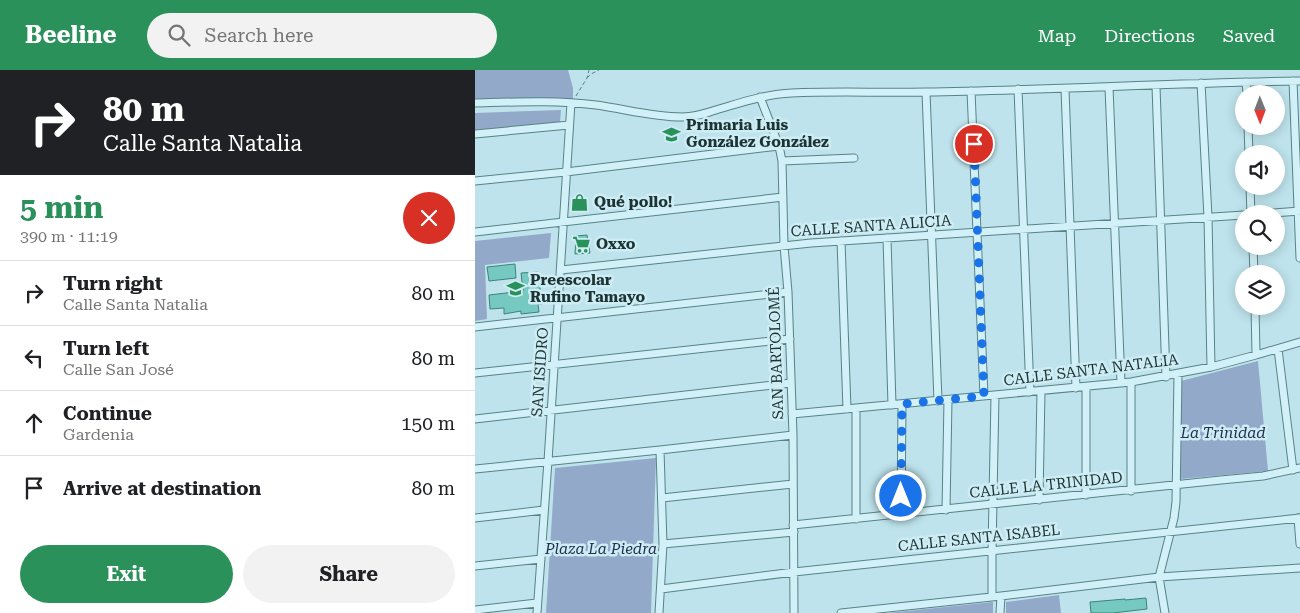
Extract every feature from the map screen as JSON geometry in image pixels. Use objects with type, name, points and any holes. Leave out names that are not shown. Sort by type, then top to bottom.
[{"type":"street","points":[[475,103],[571,103],[682,117],[711,112],[760,97],[791,93],[1065,89],[1296,81],[1300,258]]},
{"type":"street","points":[[1201,84],[1208,217],[1211,367]]},
{"type":"street","points":[[1156,86],[1166,377]]},
{"type":"street","points":[[1109,87],[1121,383]]},
{"type":"street","points":[[1018,89],[1030,392]]},
{"type":"street","points":[[1065,89],[1076,388]]},
{"type":"street","points":[[971,91],[984,396]]},
{"type":"street","points":[[926,92],[938,400]]},
{"type":"street","name":"SAN BARTOLOMÉ","points":[[760,97],[779,146],[782,161],[793,435],[794,613]]},
{"type":"street","name":"SAN ISIDRO","points":[[537,613],[571,103]]},
{"type":"street","points":[[475,134],[569,125]]},
{"type":"street","points":[[475,181],[779,146]]},
{"type":"street","points":[[782,161],[854,158]]},
{"type":"street","points":[[475,232],[783,197]]},
{"type":"street","points":[[1285,212],[1299,211]]},
{"type":"street","name":"CALLE SANTA ALICIA","points":[[561,270],[841,241],[1235,216]]},
{"type":"street","points":[[887,238],[892,405]]},
{"type":"street","points":[[841,241],[847,409]]},
{"type":"street","points":[[475,327],[788,292]]},
{"type":"street","points":[[1255,315],[1257,355]]},
{"type":"street","points":[[475,373],[790,339]]},
{"type":"street","name":"CALLE SANTA NATALIA","points":[[792,414],[1131,382],[1166,377],[1211,367],[1300,342]]},
{"type":"street","points":[[1278,349],[1297,469]]},
{"type":"street","points":[[1165,613],[1159,577],[1174,518],[1178,374]]},
{"type":"street","points":[[1131,382],[1131,491]]},
{"type":"street","points":[[475,419],[791,383]]},
{"type":"street","points":[[1086,387],[1086,495]]},
{"type":"street","points":[[1039,500],[1041,391]]},
{"type":"street","points":[[992,597],[995,395]]},
{"type":"street","points":[[946,510],[948,400]]},
{"type":"street","points":[[901,514],[902,404]]},
{"type":"street","points":[[856,408],[856,519]]},
{"type":"street","points":[[475,469],[793,435]]},
{"type":"street","points":[[659,613],[663,544],[661,450]]},
{"type":"street","name":"CALLE LA TRINIDAD","points":[[663,544],[793,529],[856,519],[1263,476],[1297,469]]},
{"type":"street","points":[[662,498],[793,484]]},
{"type":"street","points":[[475,518],[544,510]]},
{"type":"street","points":[[1299,518],[1300,544]]},
{"type":"street","name":"CALLE SANTA ISABEL","points":[[661,589],[794,572],[1299,518]]},
{"type":"street","points":[[475,566],[541,559]]},
{"type":"street","points":[[841,613],[1159,577],[1300,568]]},
{"type":"street","points":[[1000,613],[1001,596]]},
{"type":"street","points":[[475,610],[537,603]]},
{"type":"path","points":[[571,103],[584,84],[589,70]]},
{"type":"path","points":[[587,78],[599,70]]},
{"type":"green space","points":[[475,70],[568,70],[573,88],[573,100],[475,101]]},
{"type":"green space","points":[[561,110],[560,122],[475,131],[475,113]]},
{"type":"green space","points":[[551,233],[549,258],[485,265],[487,319],[475,321],[475,241]]},
{"type":"green space","name":"La Trinidad","points":[[1258,361],[1268,471],[1181,479],[1181,381]]},
{"type":"green space","name":"Plaza La Piedra","points":[[656,458],[651,613],[546,613],[555,468]]},
{"type":"green space","points":[[1059,595],[1061,613],[1006,613],[1006,602]]},
{"type":"green space","points":[[993,602],[993,613],[888,613]]},
{"type":"building","name":"Oxxo","points":[[587,235],[590,253],[575,254],[576,236]]},
{"type":"building","points":[[515,264],[516,278],[489,281],[487,267]]},
{"type":"building","points":[[538,272],[542,304],[538,304],[539,312],[521,314],[521,311],[504,314],[504,308],[490,309],[489,295],[523,291],[521,273]]},
{"type":"building","points":[[1146,598],[1147,609],[1113,613],[1091,613],[1090,602]]},
{"type":"place","name":"Primaria Luis González González","points":[[672,134]]},
{"type":"place","name":"Qué pollo!","points":[[580,202]]},
{"type":"place","name":"Oxxo","points":[[582,244]]},
{"type":"place","name":"Preescolar Rufino Tamayo","points":[[516,289]]},
{"type":"route","points":[[901,496],[902,404],[984,396],[974,144]]}]
